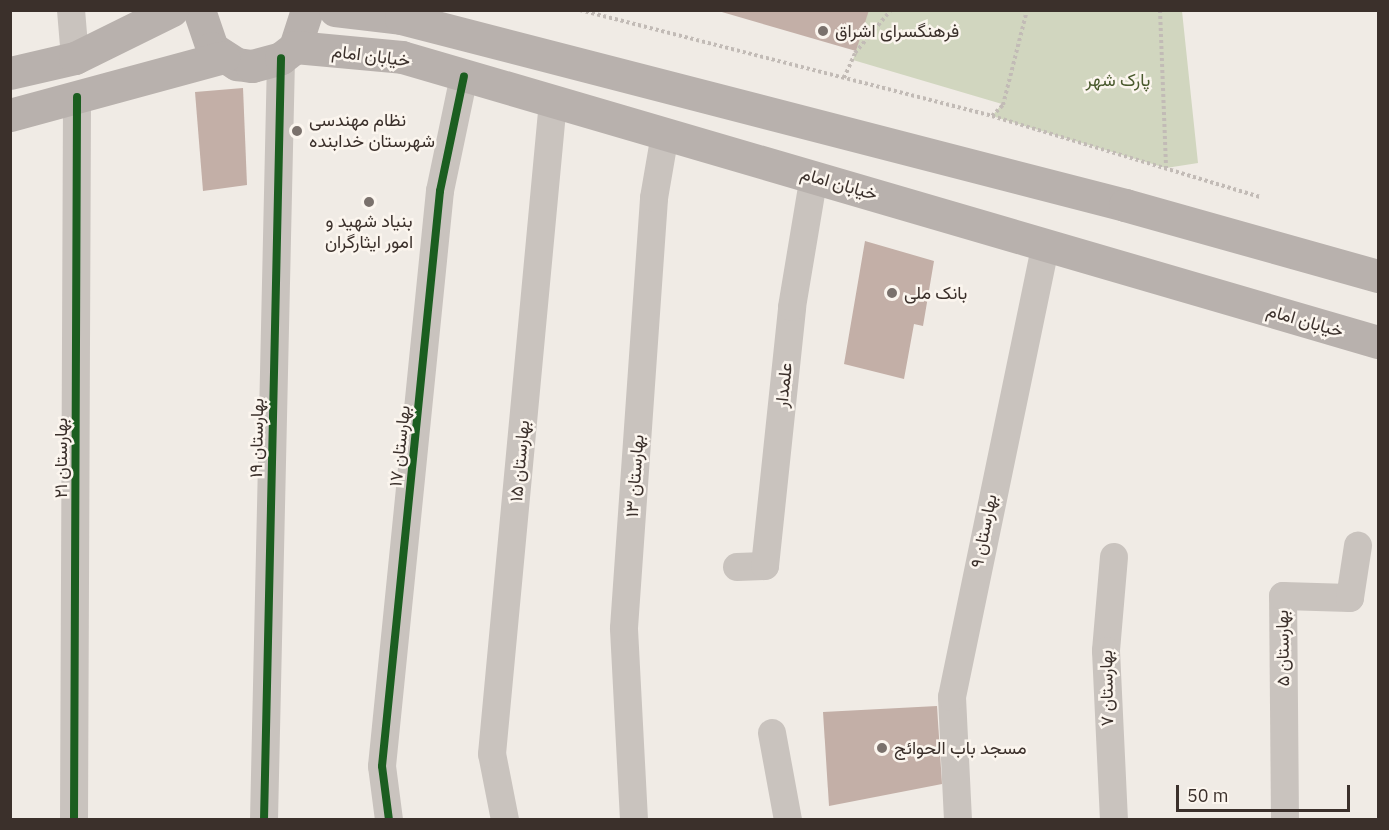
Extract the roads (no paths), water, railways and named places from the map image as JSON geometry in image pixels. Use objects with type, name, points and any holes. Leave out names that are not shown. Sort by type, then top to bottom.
[{"type":"main road","points":[[10,73],[75,58],[172,10]]},
{"type":"main road","points":[[199,10],[204,36],[223,57],[252,66],[288,52],[307,10]]},
{"type":"main road","points":[[335,10],[401,18],[1377,272]]},
{"type":"main road","name":"خیابان امام","points":[[288,52],[402,57],[1378,342]]},
{"type":"main road","points":[[10,115],[223,57]]},
{"type":"street","points":[[71,10],[75,58]]},
{"type":"street","name":"بهارستان ۱۹","points":[[264,819],[288,52]]},
{"type":"street","name":"بهارستان ۱۷","points":[[389,819],[382,766],[440,191],[464,76]]},
{"type":"street","name":"بهارستان ۲۱","points":[[74,819],[77,98]]},
{"type":"street","name":"بهارستان ۱۵","points":[[505,819],[492,754],[553,102]]},
{"type":"street","name":"بهارستان ۱۳","points":[[634,819],[624,628],[654,198],[665,134]]},
{"type":"street","name":"علمدار","points":[[737,567],[765,566],[792,308],[814,176]]},
{"type":"street","name":"بهارستان ۹","points":[[958,819],[951,697],[1046,245]]},
{"type":"street","name":"بهارستان ۵","points":[[1286,819],[1283,597],[1350,598],[1359,546]]},
{"type":"street","name":"بهارستان ۷","points":[[1114,557],[1106,651],[1114,819]]},
{"type":"street","points":[[772,733],[788,819]]},
{"type":"place","name":"فرهنگسرای اشراق","points":[[823,31]]},
{"type":"place","name":"نظام مهندسی شهرستان خدابنده","points":[[297,131]]},
{"type":"place","name":"بنیاد شهید و امور ایثارگران","points":[[369,202]]},
{"type":"place","name":"بانک ملی","points":[[892,293]]},
{"type":"place","name":"مسجد باب الحوائج","points":[[882,748]]},
{"type":"park label","name":"پارک شهر","points":[[1118,80]]}]
